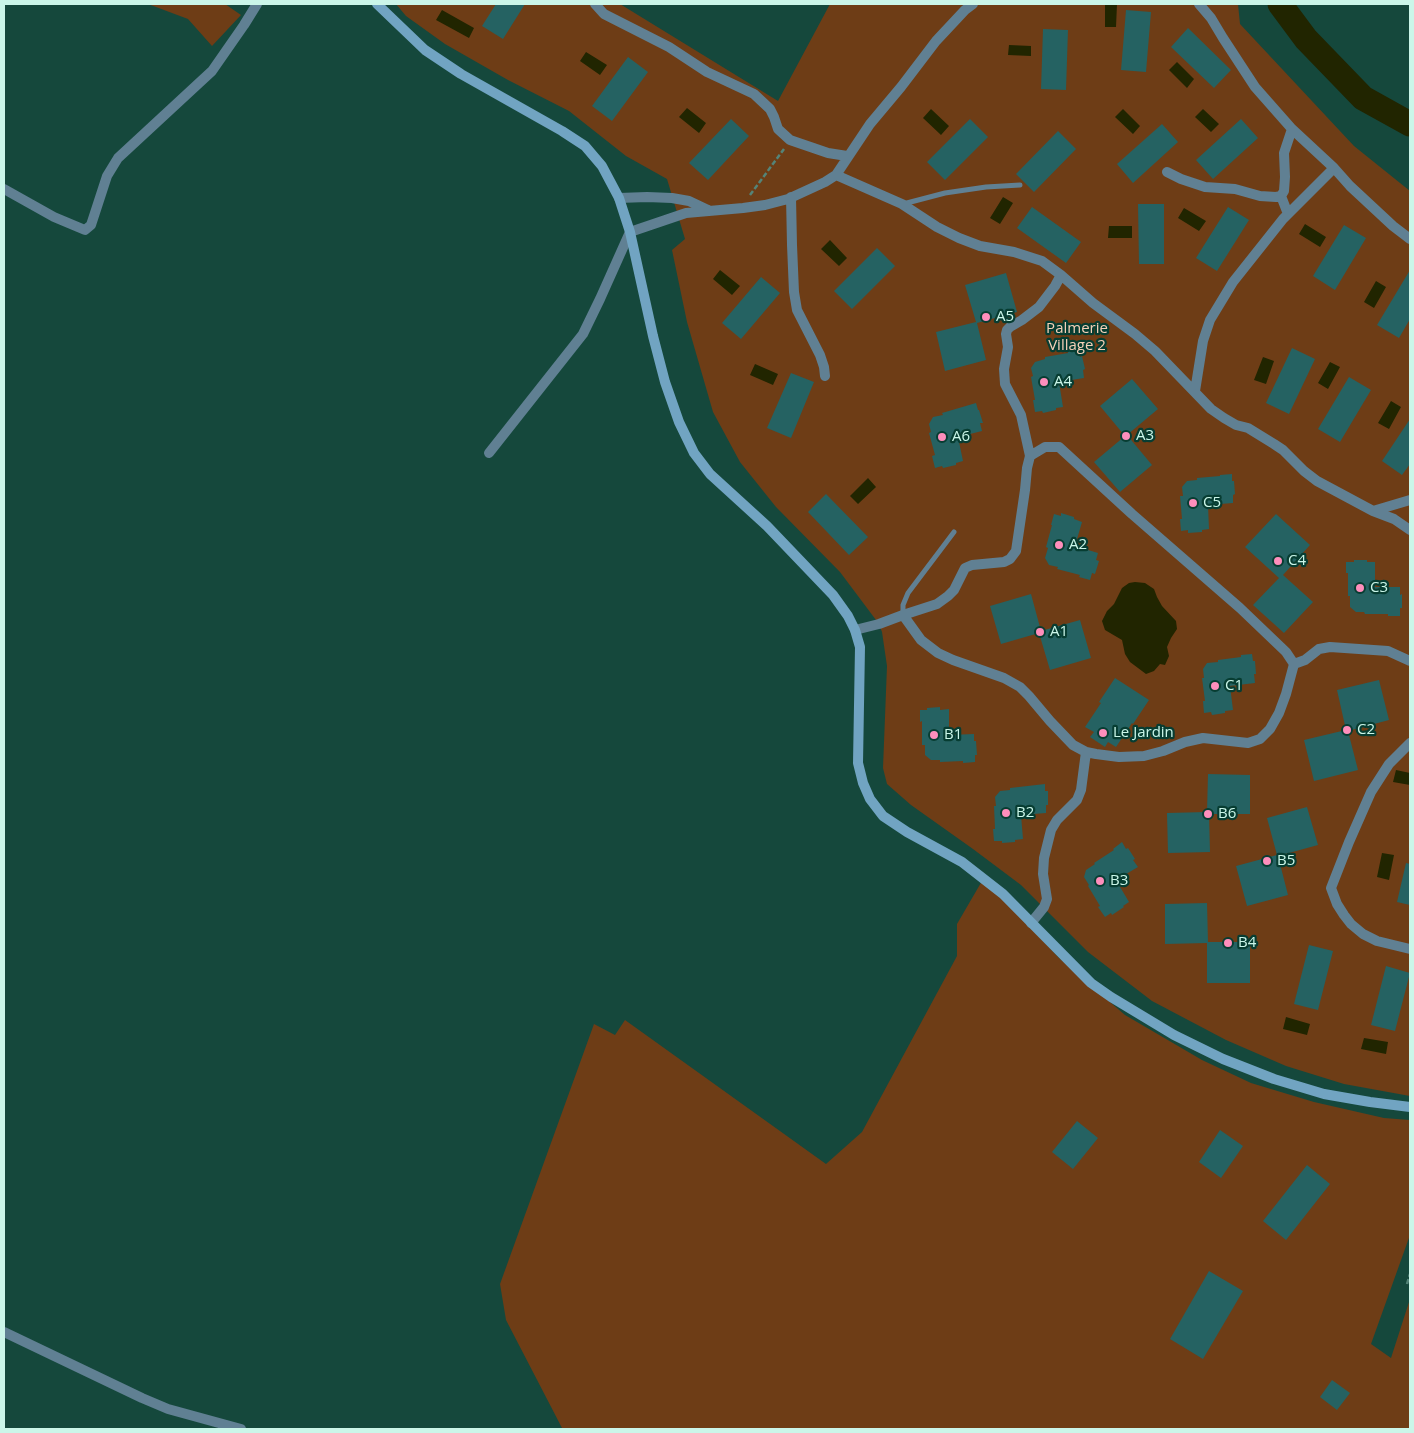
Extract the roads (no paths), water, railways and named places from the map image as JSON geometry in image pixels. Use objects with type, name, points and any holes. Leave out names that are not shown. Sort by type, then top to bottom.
[{"type":"street","points":[[4,189],[54,217],[85,230],[91,225],[107,176],[118,158],[212,71],[257,4]]},
{"type":"street","points":[[376,4],[425,50],[461,74],[585,146],[602,166],[619,198],[630,232],[665,382],[679,422],[694,453],[710,474],[767,526],[833,594],[855,630],[860,646],[858,764],[870,799],[883,816],[907,832],[962,862],[1003,894],[1091,982],[1145,1019],[1222,1059],[1282,1082],[1324,1094],[1410,1107]]},
{"type":"street","points":[[595,4],[604,14],[669,47],[707,72],[754,94],[770,109],[778,129],[790,140],[828,153],[848,156]]},
{"type":"street","points":[[489,453],[583,334],[630,232],[677,216],[708,210],[765,205],[791,197],[836,175],[870,124],[936,41],[964,10],[973,4]]},
{"type":"street","points":[[1199,4],[1211,18],[1255,87],[1292,129],[1364,199],[1410,239]]},
{"type":"street","points":[[1281,196],[1284,191],[1284,153],[1292,129]]},
{"type":"street","points":[[1195,391],[1203,341],[1210,320],[1233,282],[1288,214],[1334,168]]},
{"type":"street","points":[[1168,172],[1181,179],[1205,187],[1235,189],[1260,196],[1281,196]]},
{"type":"street","points":[[836,175],[902,204],[937,227],[959,238],[980,246],[1014,252],[1042,261],[1061,274],[1093,303],[1155,351],[1211,409],[1236,425],[1248,428],[1283,450],[1317,481],[1373,511],[1394,519],[1410,530]]},
{"type":"street","points":[[619,198],[646,196],[672,198],[689,201],[708,210]]},
{"type":"street","points":[[1281,196],[1288,214]]},
{"type":"street","points":[[791,197],[794,292],[797,310],[820,355],[825,376]]},
{"type":"street","points":[[855,630],[879,624],[937,604],[954,590],[965,568],[972,565],[1004,562],[1010,559],[1016,551],[1030,456],[1022,415],[1005,384],[1004,369],[1008,347],[1006,334],[1010,327],[1039,307],[1055,286],[1061,274]]},
{"type":"street","points":[[903,615],[921,640],[938,652],[952,660],[1004,678],[1020,687],[1073,745],[1086,752],[1118,756],[1144,756],[1163,751],[1184,742],[1203,738],[1248,743],[1260,739],[1270,729],[1279,713],[1294,664],[1286,652],[1240,608],[1132,514],[1060,447],[1045,447],[1030,456]]},
{"type":"street","points":[[1373,511],[1410,500]]},
{"type":"street","points":[[1294,664],[1305,660],[1319,649],[1330,647],[1388,651],[1410,661]]},
{"type":"street","points":[[1410,743],[1389,764],[1371,792],[1349,842],[1332,888],[1337,904],[1344,915],[1363,934],[1377,941],[1410,949]]},
{"type":"street","points":[[1032,923],[1044,907],[1047,899],[1044,858],[1051,830],[1057,820],[1077,800],[1081,790],[1086,752]]},
{"type":"street","points":[[4,1332],[168,1409],[241,1429]]},
{"type":"lane","points":[[902,204],[946,193],[986,187],[1020,185]]},
{"type":"lane","points":[[903,615],[903,605],[908,593],[954,532]]},
{"type":"waterway","points":[[1280,4],[1306,39],[1363,98],[1410,124]]},
{"type":"place","name":"A5","points":[[986,317]]},
{"type":"place","name":"A4","points":[[1044,382]]},
{"type":"place","name":"A3","points":[[1126,436]]},
{"type":"place","name":"A6","points":[[942,437]]},
{"type":"place","name":"C5","points":[[1193,503]]},
{"type":"place","name":"A2","points":[[1059,545]]},
{"type":"place","name":"C4","points":[[1278,561]]},
{"type":"place","name":"C3","points":[[1360,588]]},
{"type":"place","name":"A1","points":[[1040,632]]},
{"type":"place","name":"C1","points":[[1215,686]]},
{"type":"place","name":"C2","points":[[1347,730]]},
{"type":"place","name":"Le Jardin","points":[[1103,733]]},
{"type":"place","name":"B1","points":[[934,735]]},
{"type":"place","name":"B2","points":[[1006,813]]},
{"type":"place","name":"B6","points":[[1208,814]]},
{"type":"place","name":"B5","points":[[1267,861]]},
{"type":"place","name":"B3","points":[[1100,881]]},
{"type":"place","name":"B4","points":[[1228,943]]},
{"type":"park label","name":"Palmerie Village 2","points":[[1077,338]]}]
